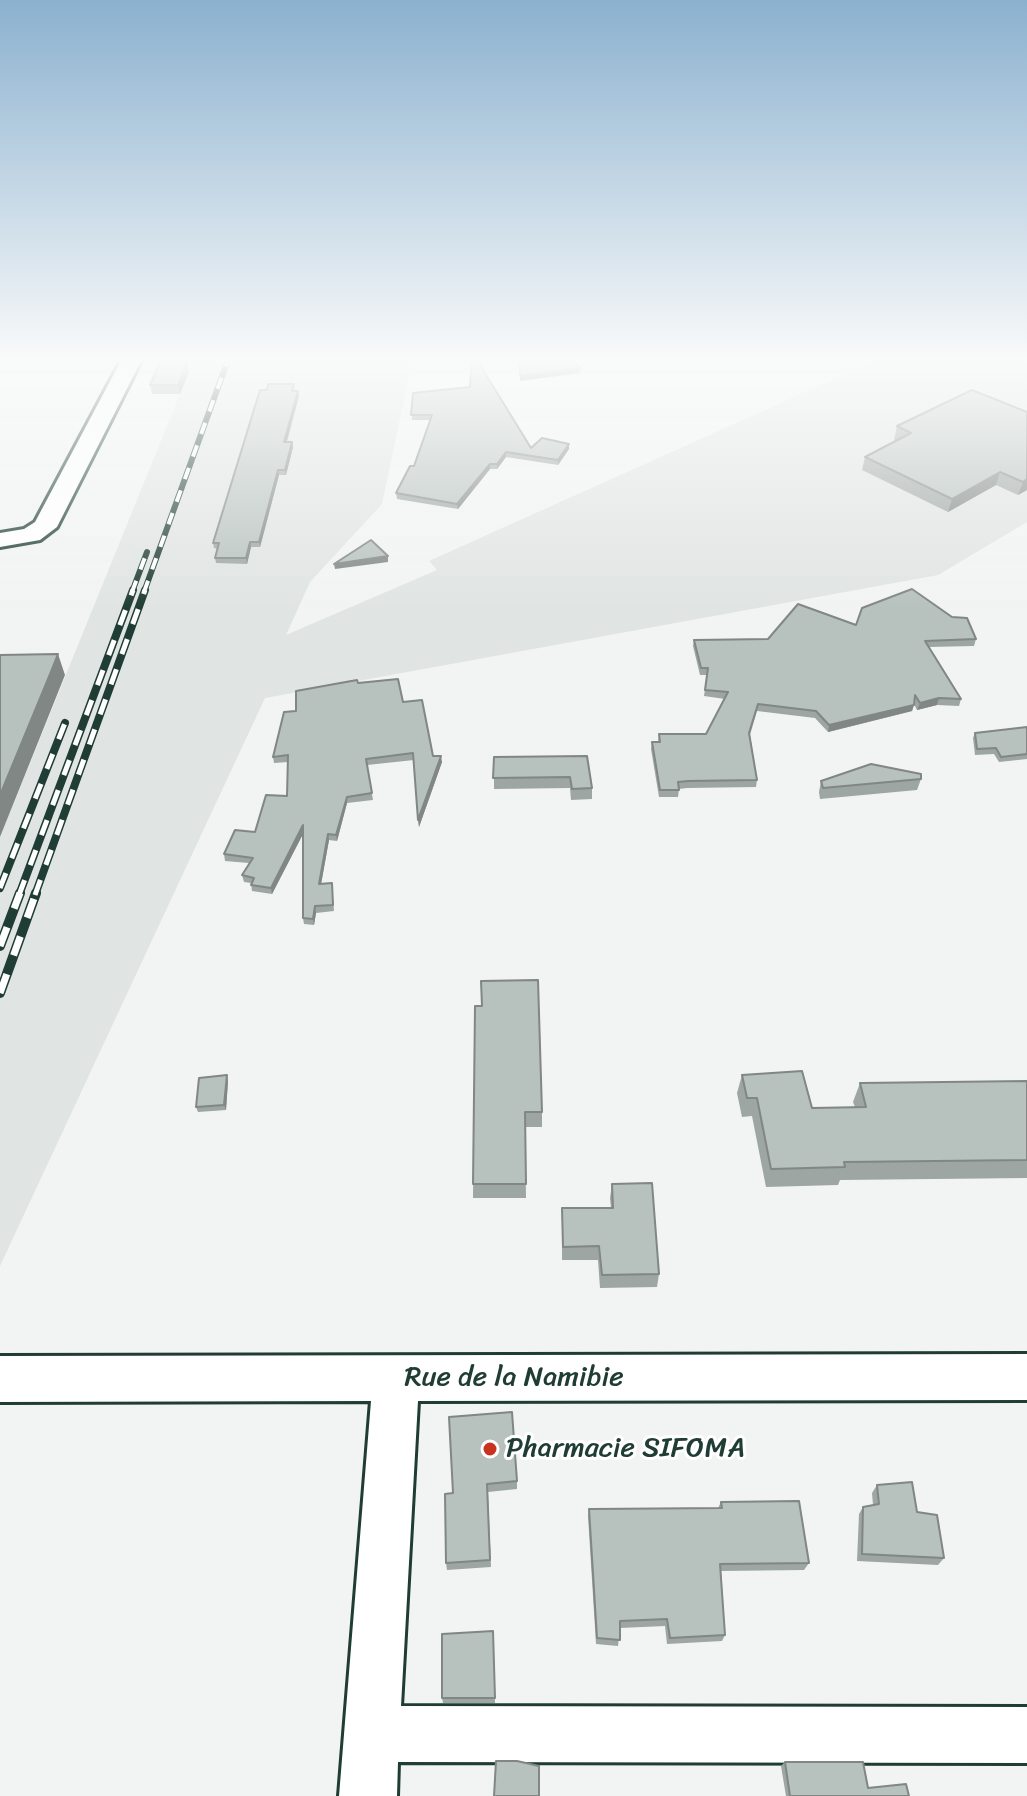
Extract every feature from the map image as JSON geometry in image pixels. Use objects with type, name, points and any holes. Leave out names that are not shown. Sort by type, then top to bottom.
[{"type":"street","points":[[0,540],[31,535],[45,527],[90,441]]},
{"type":"street","name":"Rue de la Namibie","points":[[0,1379],[1027,1377]]},
{"type":"street","points":[[368,1796],[396,1379]]},
{"type":"street","points":[[372,1734],[1027,1735]]},
{"type":"shaded area","points":[[161,441],[395,441],[382,504],[310,582],[286,635],[437,570],[429,561],[696,441],[1027,441],[1027,522],[938,575],[265,698],[0,1266],[0,837]]},
{"type":"building","points":[[244,441],[292,442],[285,470],[278,470],[259,542],[250,542],[246,558],[215,558],[219,543],[213,543]]},
{"type":"building","points":[[423,441],[527,441],[531,448],[539,441],[569,444],[558,460],[506,452],[497,464],[490,464],[457,504],[396,493],[410,466],[414,466]]},
{"type":"building","points":[[896,441],[1027,441],[1027,479],[1023,482],[1000,472],[952,499],[865,457]]},
{"type":"building","points":[[371,540],[388,556],[334,564]]},
{"type":"building","points":[[912,589],[952,617],[967,618],[976,639],[925,641],[961,699],[939,698],[920,703],[915,695],[914,705],[829,725],[816,711],[758,704],[749,733],[757,780],[678,782],[679,790],[660,790],[652,742],[660,742],[659,734],[706,734],[728,692],[705,690],[708,668],[701,668],[694,640],[768,639],[798,604],[856,625],[862,608]]},
{"type":"building","points":[[58,654],[50,674],[0,795],[0,655]]},
{"type":"building","points":[[398,679],[403,702],[422,700],[433,756],[441,756],[418,820],[413,753],[366,759],[372,793],[347,797],[336,835],[328,834],[319,884],[332,883],[333,905],[315,906],[313,919],[303,918],[303,825],[271,888],[251,885],[254,878],[242,875],[253,858],[224,854],[235,830],[255,832],[266,795],[287,796],[288,755],[273,757],[284,712],[296,711],[296,691],[357,680],[358,683]]},
{"type":"building","points":[[1027,727],[1027,754],[1001,757],[996,748],[977,749],[975,733]]},
{"type":"building","points":[[587,756],[592,788],[572,789],[570,777],[493,778],[494,757]]},
{"type":"building","points":[[871,764],[921,774],[921,779],[823,788],[821,781]]},
{"type":"building","points":[[538,980],[542,1112],[525,1112],[526,1184],[473,1184],[475,1006],[482,1006],[481,981]]},
{"type":"building","points":[[802,1071],[812,1108],[866,1107],[860,1083],[1027,1081],[1027,1160],[844,1162],[845,1167],[771,1169],[757,1098],[747,1098],[742,1075]]},
{"type":"building","points":[[227,1075],[224,1105],[196,1107],[199,1078]]},
{"type":"building","points":[[652,1183],[659,1274],[602,1275],[599,1246],[563,1247],[562,1208],[613,1208],[612,1184]]},
{"type":"building","points":[[512,1412],[517,1481],[487,1484],[490,1560],[446,1563],[445,1494],[453,1493],[449,1417]]},
{"type":"building","points":[[912,1482],[917,1512],[937,1515],[944,1558],[862,1554],[863,1507],[879,1504],[877,1485]]},
{"type":"building","points":[[799,1501],[809,1563],[720,1564],[725,1635],[670,1638],[667,1619],[620,1621],[620,1640],[597,1638],[589,1509],[722,1508],[721,1502]]},
{"type":"building","points":[[493,1631],[495,1698],[442,1698],[442,1634]]},
{"type":"building","points":[[496,1761],[517,1761],[539,1766],[539,1796],[494,1796]]},
{"type":"building","points":[[785,1762],[863,1762],[868,1788],[906,1784],[909,1796],[790,1796]]},
{"type":"railway","points":[[144,592],[199,441]]},
{"type":"railway","points":[[132,592],[147,552]]},
{"type":"railway","points":[[19,895],[133,590]]},
{"type":"railway","points":[[35,895],[145,590]]},
{"type":"railway","points":[[0,888],[65,723]]},
{"type":"railway","points":[[0,946],[20,893]]},
{"type":"railway","points":[[0,993],[36,893]]},
{"type":"place","name":"Pharmacie SIFOMA","points":[[490,1449]]}]
